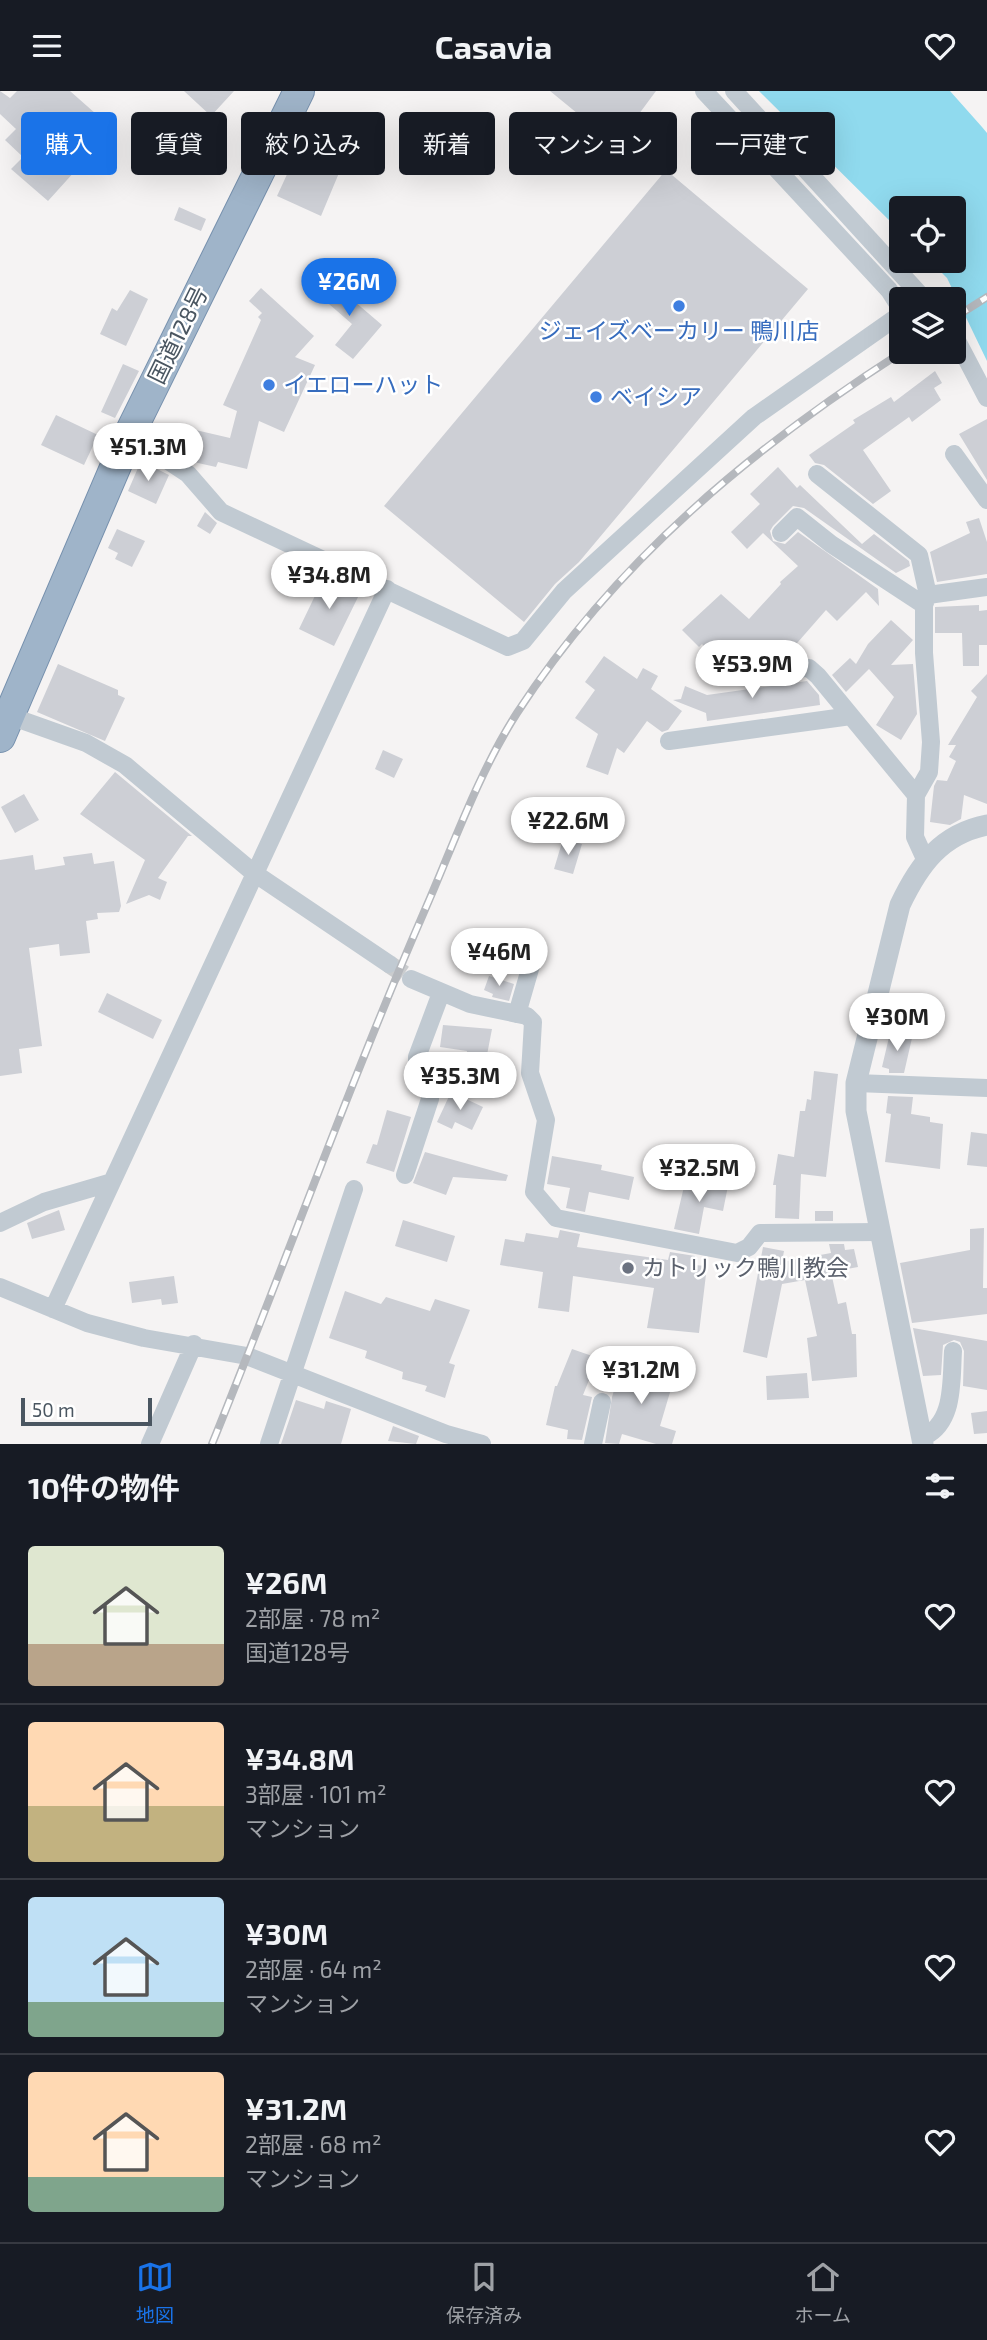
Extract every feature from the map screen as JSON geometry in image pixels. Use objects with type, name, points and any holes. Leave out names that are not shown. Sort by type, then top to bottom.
[{"type":"highway","name":"国道128号","points":[[5,727],[129,435],[299,91]]},
{"type":"street","points":[[704,91],[889,290]]},
{"type":"street","points":[[734,91],[913,287]]},
{"type":"street","points":[[129,435],[188,474],[221,512],[508,647],[523,641],[564,591],[754,417],[889,320]]},
{"type":"street","points":[[966,358],[987,398]]},
{"type":"street","points":[[954,454],[987,500]]},
{"type":"street","points":[[817,474],[919,555],[926,600],[923,653],[931,742],[929,772],[916,795],[915,837],[925,859]]},
{"type":"street","points":[[781,533],[797,517],[831,544],[926,600],[987,587]]},
{"type":"street","points":[[53,1309],[387,589]]},
{"type":"street","points":[[753,670],[809,668],[916,795]]},
{"type":"street","points":[[669,741],[851,716]]},
{"type":"street","points":[[5,727],[86,743],[125,765],[254,873],[389,964]]},
{"type":"street","points":[[953,1351],[948,1409],[934,1433],[922,1441],[856,1111],[856,1083],[900,905],[925,859],[938,845],[962,832],[987,825]]},
{"type":"street","points":[[517,1014],[532,962]]},
{"type":"street","points":[[411,979],[470,1004],[527,1016],[533,1023],[530,1073],[546,1121],[534,1192],[556,1219],[737,1253],[750,1247],[760,1233],[879,1232]]},
{"type":"street","points":[[405,1175],[430,1099],[430,1089],[418,1077],[417,1057],[441,993]]},
{"type":"street","points":[[856,1083],[987,1088]]},
{"type":"street","points":[[0,1223],[44,1202],[109,1184]]},
{"type":"street","points":[[269,1444],[354,1189]]},
{"type":"street","points":[[0,1287],[88,1323],[144,1338],[247,1356],[445,1439],[482,1444]]},
{"type":"street","points":[[150,1444],[194,1345]]},
{"type":"street","points":[[593,1444],[602,1402]]},
{"type":"water","points":[[759,91],[950,91],[987,133],[987,361],[966,317],[966,287],[951,287],[942,273],[966,273],[966,196],[889,196],[889,220],[835,166],[835,112],[780,112]]},
{"type":"building","points":[[0,91],[10,98],[17,91],[70,91],[94,112],[21,112],[21,155],[5,140],[16,129],[0,114]]},
{"type":"building","points":[[184,91],[234,91],[215,112],[207,112]]},
{"type":"building","points":[[550,91],[656,91],[640,112],[576,112]]},
{"type":"building","points":[[21,159],[21,175],[71,175],[48,201],[11,169]]},
{"type":"building","points":[[287,175],[338,175],[321,216],[277,196]]},
{"type":"building","name":"ベイシア","points":[[662,175],[672,175],[808,289],[579,562],[555,584],[524,622],[384,506]]},
{"type":"building","points":[[179,207],[206,219],[201,231],[174,220]]},
{"type":"building","points":[[326,277],[382,325],[353,359],[335,345],[352,324],[314,291]]},
{"type":"building","points":[[261,288],[314,336],[295,357],[315,365],[284,432],[259,421],[247,469],[218,462],[216,467],[189,461],[181,456],[187,428],[230,438],[237,411],[223,405],[261,320],[258,317],[262,313],[249,301]]},
{"type":"building","points":[[130,290],[148,299],[126,346],[100,334],[112,308],[117,311]]},
{"type":"building","points":[[123,364],[139,371],[115,418],[101,412]]},
{"type":"building","points":[[935,371],[942,383],[934,388],[941,400],[912,422],[909,417],[863,450],[891,491],[873,504],[824,465],[815,463],[809,455],[855,423],[853,420],[891,397],[894,402]]},
{"type":"building","points":[[56,415],[98,435],[84,465],[41,445]]},
{"type":"building","points":[[987,419],[987,480],[959,434]]},
{"type":"building","points":[[141,461],[169,475],[156,504],[128,491]]},
{"type":"building","points":[[778,467],[797,488],[800,485],[862,544],[874,534],[909,561],[910,566],[896,573],[804,508],[793,506],[770,531],[773,541],[785,544],[798,532],[878,589],[879,606],[866,592],[837,621],[826,610],[784,658],[760,658],[754,653],[731,674],[702,644],[699,647],[682,630],[721,594],[749,619],[780,582],[798,566],[763,533],[747,549],[731,532],[760,504],[750,494]]},
{"type":"building","points":[[205,512],[217,523],[210,534],[197,526]]},
{"type":"building","points":[[979,518],[987,542],[987,574],[937,582],[930,552],[970,533],[966,522]]},
{"type":"building","points":[[117,529],[145,541],[132,567],[115,559],[118,553],[108,548]]},
{"type":"building","points":[[324,577],[360,593],[334,646],[299,629]]},
{"type":"building","points":[[979,605],[979,611],[987,610],[987,645],[979,645],[979,666],[963,666],[962,633],[935,633],[935,607]]},
{"type":"building","points":[[891,620],[913,640],[891,665],[913,664],[917,714],[901,740],[876,725],[894,697],[869,669],[846,692],[832,675],[850,658],[856,664],[868,644]]},
{"type":"building","points":[[604,656],[637,679],[643,668],[658,676],[651,689],[682,711],[668,730],[662,732],[647,721],[624,753],[617,748],[608,775],[586,767],[598,734],[575,718],[595,690],[585,682]]},
{"type":"building","points":[[58,664],[118,690],[118,695],[125,698],[105,741],[37,712]]},
{"type":"building","points":[[987,674],[987,804],[964,795],[961,819],[950,825],[930,822],[934,786],[937,780],[947,781],[956,761],[949,757],[956,745],[948,745],[977,697],[971,691]]},
{"type":"building","points":[[807,681],[819,695],[820,705],[707,721],[706,713],[673,700],[681,699],[685,686],[707,695]]},
{"type":"building","points":[[383,750],[403,759],[394,778],[375,769]]},
{"type":"building","points":[[115,772],[192,836],[188,836],[158,878],[167,882],[160,900],[149,895],[126,904],[145,860],[80,814]]},
{"type":"building","points":[[24,794],[39,820],[15,833],[1,807]]},
{"type":"building","points":[[563,839],[582,844],[573,874],[554,869]]},
{"type":"building","points":[[92,853],[94,864],[114,861],[121,906],[119,912],[97,913],[98,919],[86,921],[90,953],[60,956],[59,944],[29,948],[42,1046],[19,1049],[22,1073],[0,1076],[0,860],[33,855],[35,870],[65,865],[63,857]]},
{"type":"building","points":[[489,976],[514,984],[509,1001],[492,997],[493,994],[484,990]]},
{"type":"building","points":[[107,993],[162,1020],[153,1039],[98,1012]]},
{"type":"building","points":[[443,1025],[492,1029],[486,1060],[466,1056],[467,1051],[440,1047]]},
{"type":"building","points":[[890,1033],[912,1038],[904,1073],[889,1073],[889,1069],[882,1067]]},
{"type":"building","points":[[814,1071],[838,1074],[826,1177],[801,1174],[799,1219],[775,1218],[776,1185],[773,1185],[778,1154],[794,1157],[800,1111],[805,1111],[807,1099],[811,1100]]},
{"type":"building","points":[[451,1092],[483,1107],[472,1130],[455,1122],[452,1129],[437,1122]]},
{"type":"building","points":[[888,1096],[913,1097],[911,1114],[930,1117],[930,1122],[943,1124],[940,1169],[885,1162],[891,1114],[886,1113]]},
{"type":"building","points":[[387,1110],[411,1117],[394,1172],[366,1163],[373,1144],[377,1145]]},
{"type":"building","points":[[971,1132],[987,1134],[987,1167],[967,1165]]},
{"type":"building","points":[[425,1152],[508,1175],[506,1181],[453,1177],[446,1195],[413,1183]]},
{"type":"building","points":[[552,1156],[602,1165],[601,1170],[634,1177],[629,1200],[589,1192],[585,1212],[566,1208],[570,1188],[547,1184]]},
{"type":"building","points":[[686,1178],[728,1186],[723,1211],[704,1207],[699,1234],[674,1229]]},
{"type":"building","points":[[59,1210],[65,1230],[32,1239],[27,1223]]},
{"type":"building","points":[[815,1211],[833,1211],[833,1221],[815,1221]]},
{"type":"building","points":[[403,1220],[455,1236],[447,1262],[395,1246]]},
{"type":"building","points":[[984,1228],[983,1288],[987,1288],[987,1314],[912,1323],[900,1263],[970,1250],[970,1229]]},
{"type":"building","points":[[560,1230],[580,1234],[577,1247],[668,1260],[670,1252],[695,1256],[694,1265],[707,1266],[699,1333],[647,1328],[654,1288],[573,1276],[569,1312],[538,1308],[543,1272],[500,1265],[505,1239],[524,1242],[526,1233],[558,1238]]},
{"type":"building","points":[[829,1244],[844,1244],[845,1250],[854,1249],[858,1267],[831,1272],[838,1304],[846,1302],[852,1334],[856,1334],[857,1377],[812,1381],[807,1338],[817,1336],[805,1280],[782,1284],[767,1358],[743,1352],[763,1247],[784,1251],[782,1262],[831,1253]]},
{"type":"building","points":[[174,1276],[178,1303],[162,1305],[161,1299],[132,1303],[129,1282]]},
{"type":"building","points":[[345,1291],[381,1304],[386,1297],[430,1311],[435,1299],[470,1310],[449,1363],[455,1365],[445,1398],[425,1391],[427,1386],[402,1379],[403,1372],[365,1358],[367,1351],[329,1338]]},
{"type":"building","points":[[913,1328],[987,1341],[987,1390],[963,1386],[964,1351],[960,1342],[954,1340],[943,1345],[941,1375],[923,1376]]},
{"type":"building","points":[[572,1349],[598,1358],[583,1395],[592,1397],[582,1440],[567,1439],[568,1430],[546,1425],[555,1386]]},
{"type":"building","points":[[622,1365],[650,1374],[653,1365],[676,1372],[660,1426],[676,1431],[672,1444],[656,1444],[622,1434],[619,1444],[605,1443],[612,1397]]},
{"type":"building","points":[[807,1373],[809,1398],[767,1400],[766,1376]]},
{"type":"building","points":[[296,1400],[324,1409],[326,1401],[351,1409],[341,1444],[281,1444]]},
{"type":"building","points":[[987,1411],[987,1433],[974,1434],[971,1413]]},
{"type":"building","points":[[393,1426],[419,1436],[416,1444],[388,1441]]},
{"type":"tunnel","points":[[389,964],[411,979]]},
{"type":"railway","points":[[966,310],[987,297]]},
{"type":"railway","points":[[212,1444],[396,978],[478,785],[517,713],[597,606],[690,512],[792,428],[889,361]]},
{"type":"place","name":"ジェイズベーカリー 鴨川店","points":[[679,306]]},
{"type":"place","name":"イエローハット","points":[[269,385]]},
{"type":"place","name":"ベイシア","points":[[596,397]]},
{"type":"place","name":"カトリック鴨川教会","points":[[628,1268]]}]
